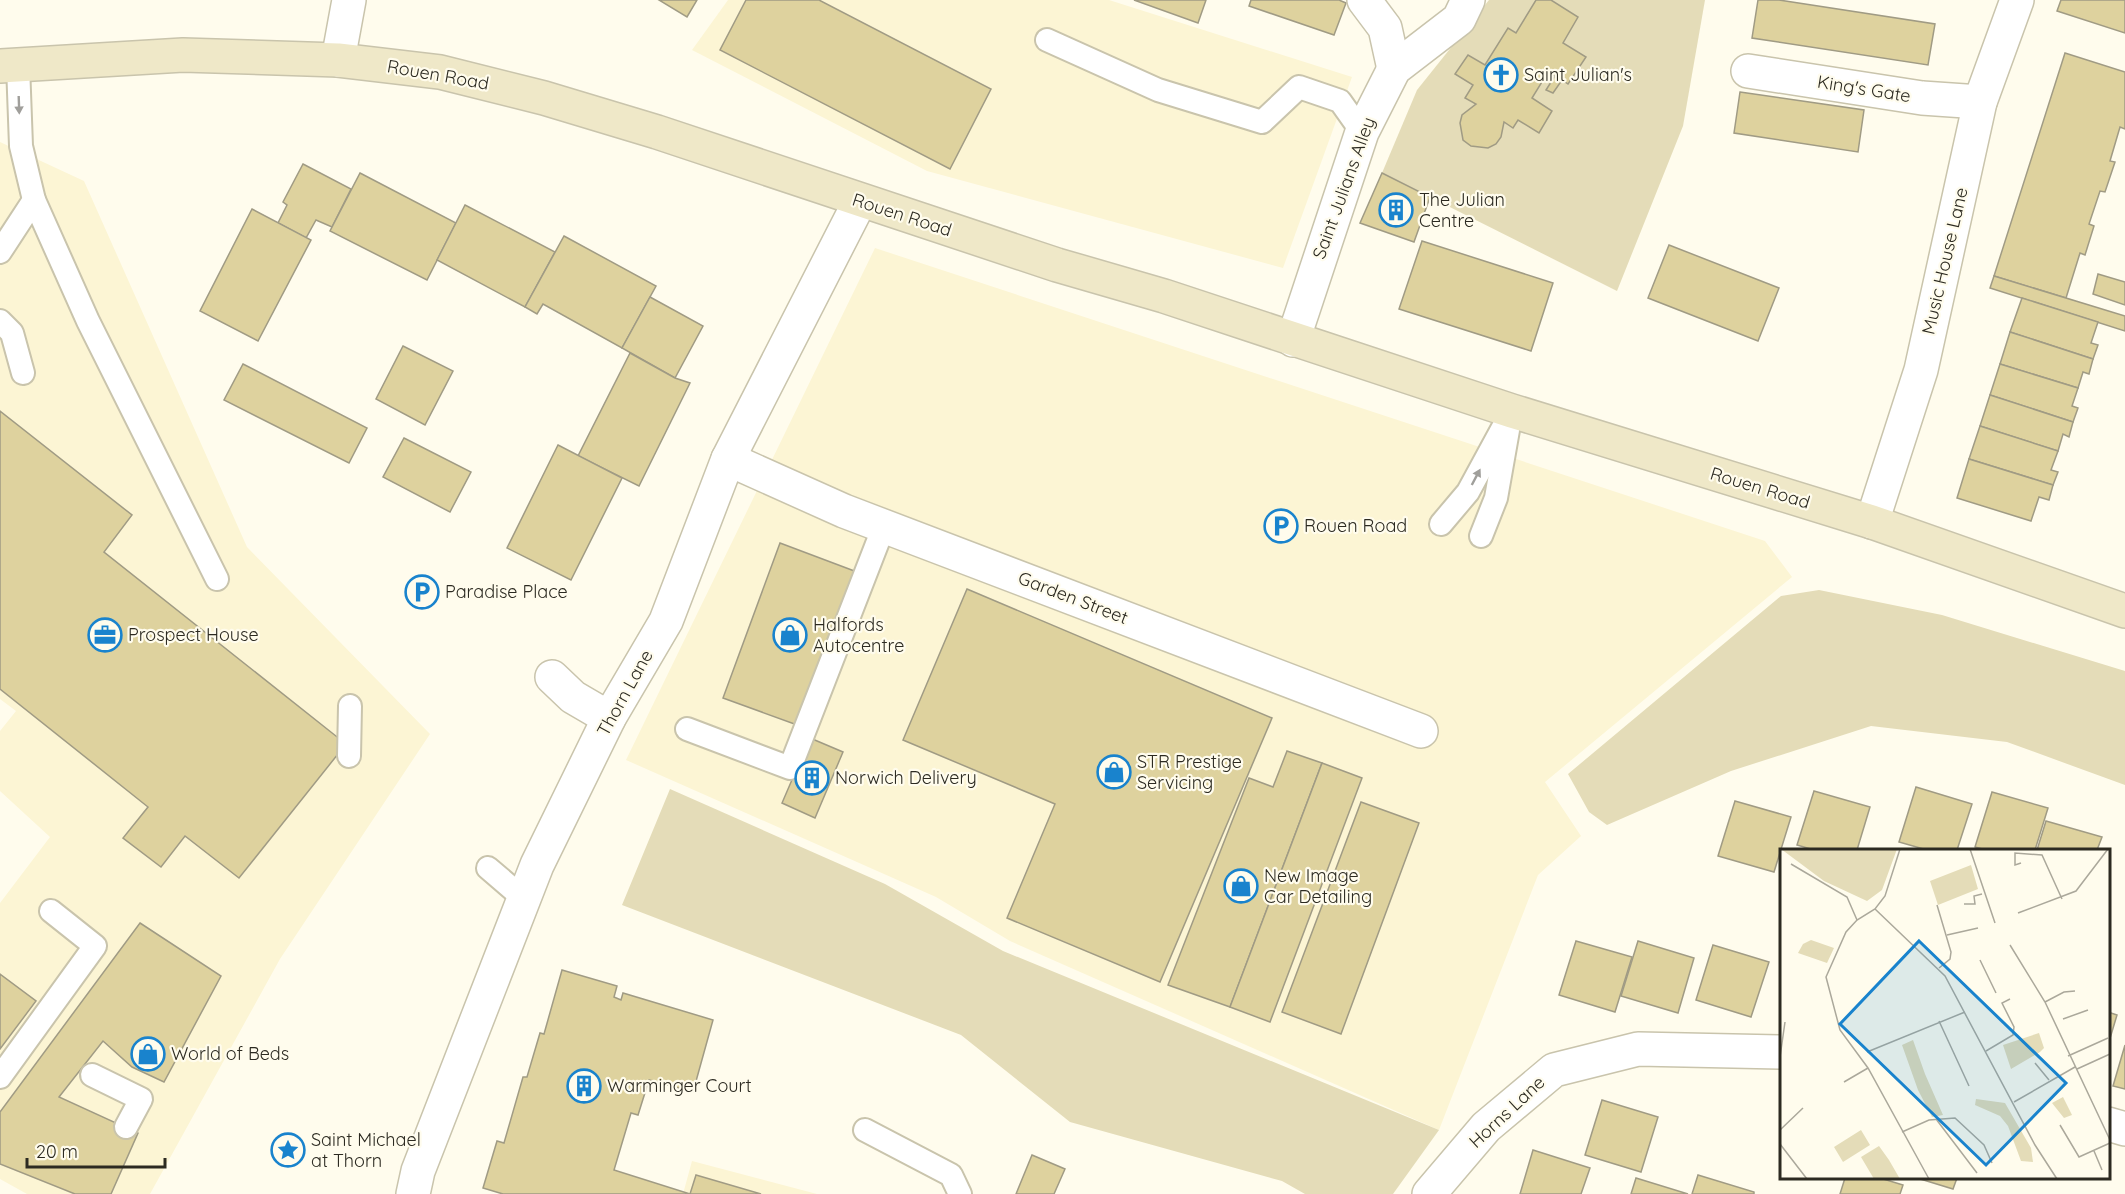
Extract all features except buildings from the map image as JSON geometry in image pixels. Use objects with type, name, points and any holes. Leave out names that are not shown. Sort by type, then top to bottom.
[{"type":"street","points":[[338,60],[349,0]]},
{"type":"street","points":[[1364,0],[1385,28],[1394,69]]},
{"type":"street","name":"Saint Julians Alley","points":[[1293,340],[1362,132],[1394,69],[1459,19],[1468,0]]},
{"type":"street","name":"Music House Lane","points":[[1872,522],[1921,370],[1980,102],[2017,0]]},
{"type":"street","name":"Rouen Road","points":[[9,65],[183,55],[338,60],[440,72],[544,98],[657,132],[860,201],[1057,265],[1164,296],[1512,411],[1872,522],[2125,611]]},
{"type":"street","name":"King's Gate","points":[[1748,71],[1922,98],[1980,102]]},
{"type":"street","name":"Thorn Lane","points":[[413,1194],[418,1171],[493,982],[523,898],[609,718],[666,621],[728,459],[860,201]]},
{"type":"street","name":"Garden Street","points":[[728,459],[884,526],[1421,731]]},
{"type":"street","points":[[552,677],[573,697],[609,718]]},
{"type":"street","name":"Horns Lane","points":[[1429,1194],[1486,1127],[1554,1070],[1638,1049],[1780,1052]]},
{"type":"street","points":[[2110,1124],[2125,1129]]},
{"type":"lane","points":[[1047,40],[1158,90],[1262,122],[1299,87],[1340,101],[1362,132]]},
{"type":"lane","points":[[9,65],[21,146],[34,200],[88,321],[217,579]]},
{"type":"lane","points":[[0,252],[34,200]]},
{"type":"lane","points":[[0,321],[12,333],[23,373]]},
{"type":"lane","points":[[1441,524],[1468,492],[1512,411]]},
{"type":"lane","points":[[1481,536],[1496,498],[1512,411]]},
{"type":"lane","points":[[687,729],[790,768],[884,526]]},
{"type":"lane","points":[[349,756],[350,706]]},
{"type":"lane","points":[[488,868],[523,898]]},
{"type":"lane","points":[[0,1077],[95,946],[51,911]]},
{"type":"lane","points":[[92,1075],[141,1099],[126,1127]]},
{"type":"lane","points":[[865,1130],[951,1175],[960,1194]]},
{"type":"shaded area","points":[[728,0],[1109,0],[1352,77],[1283,268],[927,171],[692,50]]},
{"type":"shaded area","points":[[1489,0],[1705,0],[1683,126],[1617,291],[1382,173],[1417,90]]},
{"type":"shaded area","points":[[0,142],[84,181],[247,547],[430,734],[280,959],[150,1194],[27,1194],[0,1179],[0,903],[50,837],[0,791],[0,731],[16,711],[0,699]]},
{"type":"shaded area","points":[[875,248],[1765,541],[1792,577],[1545,782],[1581,836],[1538,875],[1439,1130],[1010,941],[936,897],[626,760]]},
{"type":"shaded area","points":[[1819,590],[1942,615],[2125,671],[2125,785],[2007,742],[1871,726],[1731,771],[1607,825],[1589,812],[1568,774],[1781,596]]},
{"type":"shaded area","points":[[670,789],[885,884],[1003,951],[1439,1130],[1393,1194],[1305,1194],[1282,1181],[1070,1122],[961,1035],[622,905]]},
{"type":"shaded area","points":[[692,1161],[817,1194],[683,1194]]},
{"type":"place","name":"Saint Julian's","points":[[1501,75]]},
{"type":"place","name":"The Julian Centre","points":[[1396,210]]},
{"type":"place","name":"Rouen Road","points":[[1281,526]]},
{"type":"place","name":"Paradise Place","points":[[422,592]]},
{"type":"place","name":"Prospect House","points":[[105,635]]},
{"type":"place","name":"Halfords Autocentre","points":[[790,635]]},
{"type":"place","name":"STR Prestige Servicing","points":[[1114,772]]},
{"type":"place","name":"Norwich Delivery","points":[[812,778]]},
{"type":"place","name":"New Image Car Detailing","points":[[1241,886]]},
{"type":"place","name":"World of Beds","points":[[148,1054]]},
{"type":"place","name":"Warminger Court","points":[[584,1086]]},
{"type":"place","name":"Saint Michael at Thorn","points":[[288,1150]]}]
